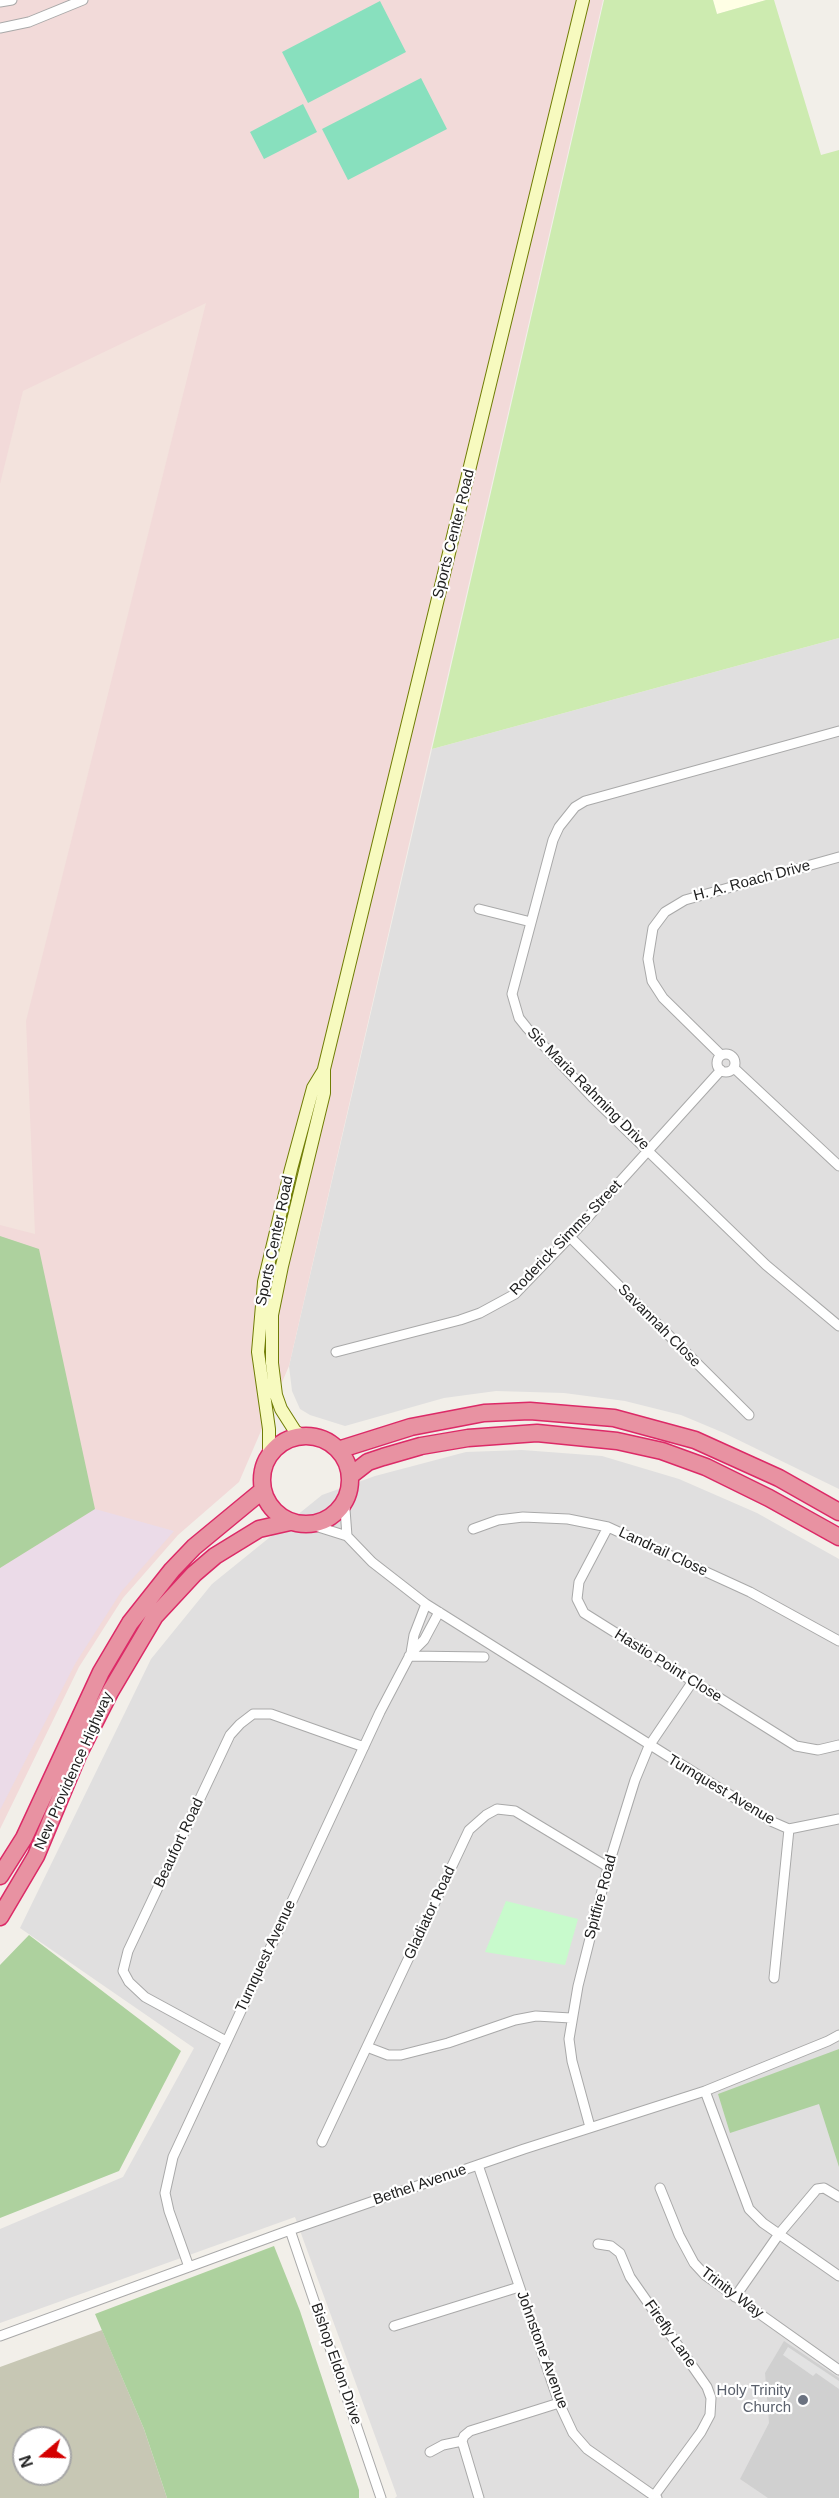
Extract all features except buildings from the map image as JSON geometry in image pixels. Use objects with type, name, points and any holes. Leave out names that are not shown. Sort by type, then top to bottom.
[{"type":"highway","points":[[338,1450],[411,1427],[484,1413],[530,1411],[614,1418],[662,1429],[695,1440],[779,1478],[839,1512]]},
{"type":"highway","points":[[350,1476],[369,1462],[383,1457],[421,1446],[468,1438],[537,1433],[617,1441],[662,1451],[706,1467],[769,1498],[839,1537]]},
{"type":"highway","points":[[302,1436],[320,1438],[338,1450],[347,1463],[350,1476],[347,1497],[333,1515],[312,1525],[290,1522],[271,1508],[263,1490],[263,1470],[270,1455],[284,1442],[302,1436]]},
{"type":"highway","name":"New Providence Highway","points":[[0,1876],[24,1838],[102,1672],[130,1623],[172,1570],[194,1547],[263,1490]]},
{"type":"highway","name":"New Providence Highway","points":[[0,1917],[36,1856],[78,1755],[110,1692],[155,1616],[194,1574],[215,1556],[259,1529],[290,1522]]},
{"type":"main road","name":"Sports Center Road","points":[[302,1436],[287,1421],[276,1395],[272,1363],[272,1315],[311,1138],[324,1094],[324,1069],[583,0]]},
{"type":"main road","name":"Sports Center Road","points":[[270,1455],[269,1429],[258,1352],[264,1282],[288,1179],[313,1088],[324,1069]]},
{"type":"street","points":[[0,2],[12,0]]},
{"type":"street","points":[[0,28],[30,22],[82,0]]},
{"type":"street","name":"Sis Maria Rahming Drive","points":[[839,731],[585,801],[567,816],[553,840],[512,986],[513,1000],[519,1018],[566,1070],[766,1265],[839,1326]]},
{"type":"street","name":"H. A. Roach Drive","points":[[721,1055],[663,998],[652,981],[648,959],[653,928],[665,912],[685,900],[839,857]]},
{"type":"street","points":[[479,909],[531,922]]},
{"type":"street","points":[[734,1068],[726,1072],[721,1070],[717,1062],[721,1055],[728,1054],[734,1058],[734,1068],[839,1166]]},
{"type":"street","name":"Roderick Simms Street","points":[[336,1352],[480,1313],[514,1294],[570,1237],[721,1070]]},
{"type":"street","name":"Savannah Close","points":[[570,1237],[748,1415]]},
{"type":"street","points":[[312,1525],[346,1536],[347,1497]]},
{"type":"street","name":"Landrail Close","points":[[473,1529],[498,1520],[523,1517],[568,1519],[608,1527],[750,1592],[839,1641]]},
{"type":"street","name":"Hastio Point Close","points":[[608,1527],[582,1574],[577,1590],[579,1607],[584,1613],[796,1746],[818,1750],[839,1745]]},
{"type":"street","name":"Turnquest Avenue","points":[[346,1536],[372,1562],[426,1604],[773,1822],[789,1829],[839,1819]]},
{"type":"street","points":[[410,1655],[414,1635],[426,1604]]},
{"type":"street","points":[[410,1655],[424,1640],[439,1612]]},
{"type":"street","points":[[410,1655],[484,1656]]},
{"type":"street","name":"Turnquest Avenue","points":[[189,2267],[165,2193],[173,2157],[364,1747],[410,1655]]},
{"type":"street","name":"Spitfire Road","points":[[590,2127],[572,2061],[569,2039],[571,2018],[608,1867],[634,1780],[649,1746],[693,1681]]},
{"type":"street","name":"Beaufort Road","points":[[226,2041],[145,1997],[137,1990],[123,1971],[128,1951],[230,1735],[240,1724],[253,1714],[271,1714],[364,1747]]},
{"type":"street","name":"Gladiator Road","points":[[322,2142],[469,1830],[486,1815],[497,1809],[515,1811],[608,1867]]},
{"type":"street","points":[[774,1978],[789,1829]]},
{"type":"street","points":[[367,2047],[388,2055],[401,2055],[448,2043],[515,2020],[536,2016],[571,2018]]},
{"type":"street","name":"Bethel Avenue","points":[[0,2336],[290,2230],[590,2127],[705,2091],[828,2042],[839,2035]]},
{"type":"street","points":[[705,2091],[749,2209],[763,2223],[839,2276]]},
{"type":"street","name":"Johnstone Avenue","points":[[478,2165],[560,2403],[573,2433],[587,2449],[656,2497]]},
{"type":"street","points":[[735,2298],[779,2234],[817,2188],[821,2187],[839,2197]]},
{"type":"street","name":"Trinity Way","points":[[660,2188],[679,2235],[694,2263],[705,2275],[838,2368]]},
{"type":"street","name":"Bishop Eldon Drive","points":[[290,2230],[381,2498]]},
{"type":"street","name":"Firefly Lane","points":[[598,2244],[617,2249],[630,2277],[695,2369],[711,2398],[710,2415],[701,2432],[656,2497]]},
{"type":"street","points":[[394,2326],[519,2287]]},
{"type":"street","points":[[430,2452],[443,2445],[462,2441],[470,2431],[560,2403]]},
{"type":"street","points":[[462,2441],[479,2498]]},
{"type":"shaded area","points":[[0,0],[603,0],[289,1366],[239,1482],[178,1535],[123,1598],[79,1667],[0,1829]]},
{"type":"shaded area","points":[[713,0],[766,0],[717,14]]},
{"type":"shaded area","points":[[206,303],[26,1021],[35,1234],[0,1225],[0,484],[23,391]]},
{"type":"shaded area","points":[[839,638],[839,1489],[724,1433],[681,1415],[625,1401],[564,1393],[496,1391],[444,1398],[345,1426],[310,1415],[300,1409],[292,1391],[289,1366],[432,749]]},
{"type":"shaded area","points":[[522,1450],[602,1456],[679,1479],[757,1513],[839,1559],[839,2498],[395,2498],[397,2496],[295,2217],[0,2323],[0,2229],[123,2177],[194,2048],[20,1928],[151,1659],[212,1584],[322,1495],[375,1476],[466,1452]]},
{"type":"shaded area","points":[[95,1509],[174,1531],[121,1592],[75,1664],[0,1810],[0,1568]]},
{"type":"shaded area","points":[[102,2330],[144,2429],[167,2498],[0,2498],[0,2367]]},
{"type":"shaded area","name":"Holy Trinity Church","points":[[784,2341],[839,2378],[839,2498],[768,2498],[740,2479],[769,2423],[765,2373]]},
{"type":"shaded area","points":[[788,2347],[839,2381],[839,2389],[816,2373],[813,2376],[783,2355]]},
{"type":"green space","points":[[604,0],[713,0],[717,14],[766,0],[774,0],[821,155],[839,150],[839,638],[432,749]]},
{"type":"green space","points":[[380,1],[406,52],[308,103],[282,52]]},
{"type":"green space","points":[[421,78],[447,129],[348,180],[322,129]]},
{"type":"green space","points":[[303,104],[317,132],[264,159],[250,132]]},
{"type":"green space","points":[[0,1236],[39,1249],[95,1509],[0,1568]]},
{"type":"green space","points":[[506,1901],[578,1919],[565,1965],[485,1952]]},
{"type":"green space","points":[[29,1935],[181,2051],[119,2171],[0,2218],[0,1965]]},
{"type":"green space","points":[[839,2049],[839,2167],[819,2104],[730,2133],[718,2094]]},
{"type":"green space","points":[[274,2246],[300,2311],[359,2490],[359,2498],[167,2498],[144,2429],[95,2314]]},
{"type":"place","name":"Holy Trinity Church","points":[[803,2400]]}]
